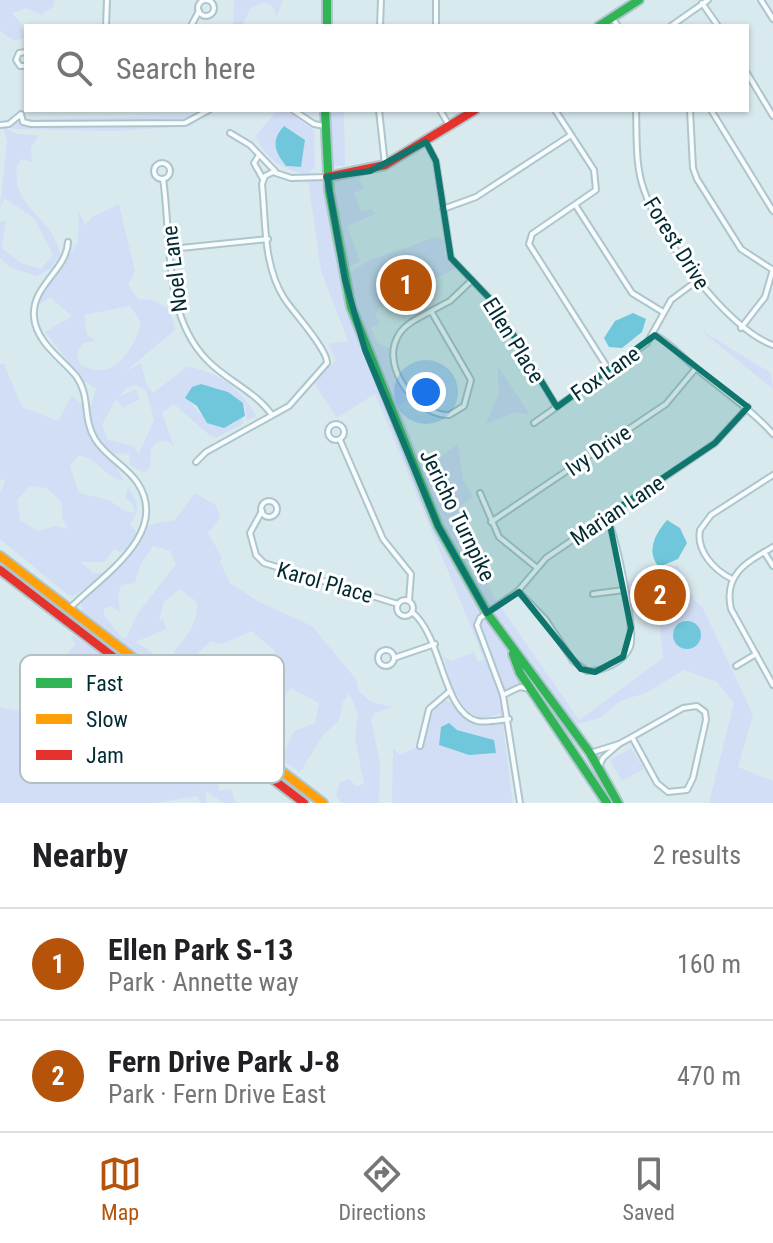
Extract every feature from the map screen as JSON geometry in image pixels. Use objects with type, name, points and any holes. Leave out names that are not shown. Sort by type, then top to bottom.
[{"type":"main road","points":[[327,0],[327,24]]},
{"type":"main road","points":[[602,24],[639,0]]},
{"type":"main road","name":"Jericho Turnpike","points":[[325,112],[327,177],[345,280],[365,350],[438,526],[512,651],[520,673],[607,803]]},
{"type":"main road","points":[[327,177],[366,172],[385,165],[472,112]]},
{"type":"main road","points":[[0,558],[129,655]]},
{"type":"main road","points":[[0,570],[111,655]]},
{"type":"main road","name":"Jericho Turnpike","points":[[512,651],[528,666],[590,753],[618,803]]},
{"type":"main road","points":[[284,773],[323,803]]},
{"type":"main road","points":[[286,789],[293,780]]},
{"type":"main road","points":[[278,783],[304,803]]},
{"type":"street","points":[[106,24],[107,0]]},
{"type":"street","points":[[380,24],[381,0]]},
{"type":"street","points":[[436,0],[436,24]]},
{"type":"street","points":[[761,0],[773,19]]},
{"type":"street","points":[[674,24],[705,2],[717,24]]},
{"type":"street","points":[[192,24],[199,11]]},
{"type":"street","points":[[612,18],[616,24]]},
{"type":"street","points":[[24,52],[19,53],[16,60],[24,66]]},
{"type":"street","points":[[749,76],[773,116]]},
{"type":"street","points":[[0,125],[9,124],[21,114],[25,123],[31,124],[185,123],[207,112]]},
{"type":"street","points":[[296,112],[325,126]]},
{"type":"street","points":[[379,112],[385,165]]},
{"type":"street","points":[[441,112],[450,127]]},
{"type":"street","points":[[556,112],[594,170],[596,188],[576,206],[532,234],[528,242],[609,370]]},
{"type":"street","name":"Forest Drive","points":[[636,112],[644,191],[698,280],[741,328],[773,345]]},
{"type":"street","points":[[690,112],[693,168],[697,179],[741,249],[773,270],[765,297],[741,328]]},
{"type":"street","points":[[712,112],[773,211]]},
{"type":"street","points":[[230,133],[277,173]]},
{"type":"street","points":[[443,209],[476,197],[571,135]]},
{"type":"street","name":"Ellen Place","points":[[426,142],[436,161],[451,258],[494,303],[557,407]]},
{"type":"street","points":[[196,462],[206,452],[294,401],[328,359],[275,284],[270,265],[263,179],[254,163],[259,155]]},
{"type":"street","points":[[160,163],[170,170],[163,179],[154,173],[160,163]]},
{"type":"street","points":[[263,179],[269,173],[291,178],[327,177]]},
{"type":"street","name":"Noel Lane","points":[[163,179],[177,311],[184,330],[208,362],[257,397],[272,415]]},
{"type":"street","points":[[576,206],[632,293],[663,312]]},
{"type":"street","points":[[171,249],[268,239]]},
{"type":"street","points":[[68,242],[68,251],[37,297],[34,319],[45,343],[86,391],[93,435],[139,485],[146,517],[133,548],[69,609]]},
{"type":"street","points":[[431,311],[471,380],[464,406],[449,415],[429,410],[398,378],[394,363],[396,338],[409,324],[431,311],[450,301],[472,280]]},
{"type":"street","name":"Fox Lane","points":[[534,423],[655,335],[671,300],[698,280]]},
{"type":"street","points":[[655,335],[674,346],[696,368],[748,407],[773,434]]},
{"type":"street","name":"Ivy Drive","points":[[491,522],[666,404],[696,368]]},
{"type":"street","name":"Marian Lane","points":[[487,613],[518,591],[536,567],[715,443],[748,407]]},
{"type":"street","points":[[340,440],[329,435],[332,425],[343,428],[340,440],[383,539],[411,574],[409,601]]},
{"type":"street","points":[[732,579],[711,563],[701,545],[700,530],[711,515],[773,475]]},
{"type":"street","points":[[480,493],[491,522],[506,545],[536,567]]},
{"type":"street","name":"Karol Place","points":[[262,511],[250,533],[256,555],[264,563],[398,604],[409,601],[412,612],[427,628],[435,644],[450,691],[460,710],[482,721],[509,719]]},
{"type":"street","points":[[518,591],[546,620],[573,661],[586,674],[607,667],[629,650],[631,639],[614,532],[606,517]]},
{"type":"street","points":[[773,547],[744,564],[732,579],[731,609],[773,685]]},
{"type":"street","points":[[764,552],[773,566]]},
{"type":"street","points":[[593,594],[624,590]]},
{"type":"street","name":"Karol Place","points":[[398,604],[400,615],[412,612]]},
{"type":"street","points":[[487,613],[477,625],[509,719],[520,803]]},
{"type":"street","points":[[394,658],[435,644]]},
{"type":"street","points":[[736,666],[756,654]]},
{"type":"street","points":[[503,695],[520,687],[533,691]]},
{"type":"street","points":[[420,746],[429,709],[450,691]]},
{"type":"street","points":[[590,753],[619,744],[683,708],[697,706],[706,715],[693,778],[681,793],[662,789],[632,737]]},
{"type":"street","points":[[599,769],[603,758],[619,744]]},
{"type":"highlighted area","points":[[426,142],[436,161],[451,258],[494,303],[557,407],[655,335],[748,407],[715,443],[608,515],[631,628],[623,657],[595,672],[581,669],[519,592],[487,613],[438,526],[365,350],[345,280],[327,177],[370,171]]},
{"type":"shaded area","points":[[0,0],[54,0],[54,6],[41,15],[27,8],[12,13],[21,24],[24,38],[15,41],[0,31]]},
{"type":"shaded area","points":[[234,0],[283,0],[277,16],[273,7],[264,2],[250,9],[243,24],[233,24]]},
{"type":"shaded area","points":[[196,112],[209,112],[191,126],[115,131],[12,129],[11,119],[190,116]]},
{"type":"shaded area","points":[[276,112],[288,112],[314,130],[315,168],[307,174],[282,166],[264,151],[255,136]],"holes":[[[284,126],[305,140],[301,167],[289,167],[278,132]]]},
{"type":"shaded area","points":[[325,112],[344,112],[345,166],[326,166]]},
{"type":"shaded area","points":[[3,127],[17,134],[39,135],[31,148],[32,162],[22,159],[17,165],[17,180],[20,193],[50,231],[60,255],[50,269],[37,276],[11,268],[0,258],[0,222],[6,220],[2,248],[21,263],[41,269],[53,255],[34,218],[4,198],[0,209],[7,141]]},
{"type":"shaded area","points":[[358,174],[363,189],[354,193],[361,212],[371,209],[375,214],[347,226],[360,262],[343,269],[345,275],[370,260],[436,237],[444,240],[445,256],[456,268],[379,308],[375,316],[380,321],[371,327],[377,343],[389,348],[392,371],[411,399],[399,405],[422,466],[427,466],[458,444],[463,480],[473,497],[457,508],[492,594],[579,720],[663,658],[658,609],[631,614],[627,583],[678,565],[694,600],[702,606],[753,715],[738,767],[773,781],[773,803],[709,803],[734,703],[717,682],[684,670],[646,693],[620,701],[600,718],[573,725],[513,653],[533,692],[520,687],[504,695],[510,725],[503,726],[513,803],[392,803],[393,748],[400,755],[424,743],[434,706],[444,699],[475,721],[503,724],[499,713],[486,717],[467,711],[454,691],[443,656],[451,661],[474,652],[478,662],[484,659],[375,394],[337,418],[315,385],[315,380],[336,360],[328,344],[348,341],[321,271],[308,180]],"holes":[[[457,730],[494,740],[495,753],[469,755],[439,745],[440,732]]]},
{"type":"shaded area","points":[[119,204],[135,271],[128,285],[138,299],[152,300],[170,309],[175,330],[126,371],[141,363],[147,386],[153,393],[187,367],[208,372],[237,390],[256,416],[247,421],[245,406],[221,389],[192,387],[191,403],[201,415],[233,424],[242,417],[244,423],[216,438],[174,404],[162,413],[174,447],[168,441],[157,442],[151,449],[150,467],[144,473],[130,465],[129,453],[109,455],[124,480],[111,476],[90,459],[78,456],[70,466],[79,493],[109,500],[125,511],[135,513],[133,504],[125,498],[128,487],[137,506],[136,514],[130,524],[137,533],[152,524],[175,520],[195,493],[216,505],[220,518],[208,533],[222,557],[220,562],[230,583],[259,602],[312,626],[356,679],[359,691],[371,702],[393,707],[374,713],[371,720],[380,762],[379,803],[341,803],[336,796],[340,782],[349,779],[356,786],[364,784],[355,738],[358,714],[349,693],[343,702],[339,721],[324,734],[300,772],[284,762],[284,751],[294,731],[315,723],[319,703],[291,688],[284,698],[284,655],[273,655],[275,651],[252,631],[222,644],[211,641],[196,655],[173,655],[189,632],[196,614],[197,602],[180,589],[164,602],[159,622],[163,618],[166,629],[136,642],[153,655],[140,655],[82,611],[81,602],[96,581],[73,596],[68,595],[0,539],[0,494],[5,481],[0,479],[0,364],[4,364],[22,407],[58,421],[72,395],[89,411],[96,389],[84,381],[45,332],[72,316],[50,297],[40,305],[41,297],[78,242],[79,211],[85,225],[92,217]],"holes":[[[130,306],[141,322],[127,353],[112,367],[102,370],[80,364],[77,354],[82,344],[95,340],[87,334],[84,315]],[[136,385],[146,391],[154,420],[139,453],[133,446],[107,439],[102,425],[116,399],[123,408],[140,399],[136,389],[118,397],[128,387]],[[30,486],[46,488],[62,502],[62,517],[68,529],[55,526],[38,531],[20,520],[17,500]],[[153,546],[170,551],[176,564],[138,613],[126,638],[122,638],[104,615],[104,609],[110,606],[120,612],[118,596],[121,585],[135,583],[140,565]],[[129,548],[119,563],[105,572],[93,573],[81,562],[105,562],[114,549],[120,552]]]},
{"type":"shaded area","points":[[699,329],[771,373],[773,389]]},
{"type":"shaded area","points":[[497,365],[530,415],[515,412],[486,424],[499,394]]},
{"type":"shaded area","points":[[71,634],[103,655],[66,655],[75,645]]},
{"type":"shaded area","points":[[0,707],[20,711],[20,783],[217,783],[220,791],[231,789],[236,803],[224,803],[206,791],[206,803],[200,803],[198,796],[156,803],[0,803]]},
{"type":"shaded area","points":[[631,748],[644,769],[622,781],[610,760]]},
{"type":"water","points":[[284,126],[305,140],[301,167],[286,166],[279,155],[276,141]]},
{"type":"water","points":[[633,313],[646,319],[642,332],[622,348],[609,347],[604,338],[615,321]]},
{"type":"water","points":[[201,384],[228,392],[243,403],[245,416],[224,428],[207,423],[197,406],[185,398],[192,387]]},
{"type":"water","points":[[667,520],[680,528],[687,543],[678,559],[659,567],[652,549],[656,536]]},
{"type":"water","points":[[687,621],[697,625],[701,635],[697,645],[687,649],[677,645],[673,635],[677,625]]},
{"type":"water","points":[[449,723],[457,730],[494,740],[496,753],[469,755],[439,745],[441,727]]},
{"type":"traffic: fast","points":[[327,0],[327,24]]},
{"type":"traffic: fast","points":[[602,24],[639,0]]},
{"type":"traffic: fast","points":[[325,112],[329,191],[351,307],[438,526],[487,613],[590,753],[618,803]]},
{"type":"traffic: fast","points":[[513,654],[520,673],[607,803]]},
{"type":"traffic: slow","points":[[0,556],[129,655]]},
{"type":"traffic: slow","points":[[284,773],[323,803]]},
{"type":"traffic: jam","points":[[327,177],[385,165],[472,112]]},
{"type":"traffic: jam","points":[[0,570],[111,655]]},
{"type":"traffic: jam","points":[[278,783],[304,803]]},
{"type":"place","name":"Ellen Park S-13","points":[[406,285]]},
{"type":"place","name":"Fern Drive Park J-8","points":[[660,595]]}]
